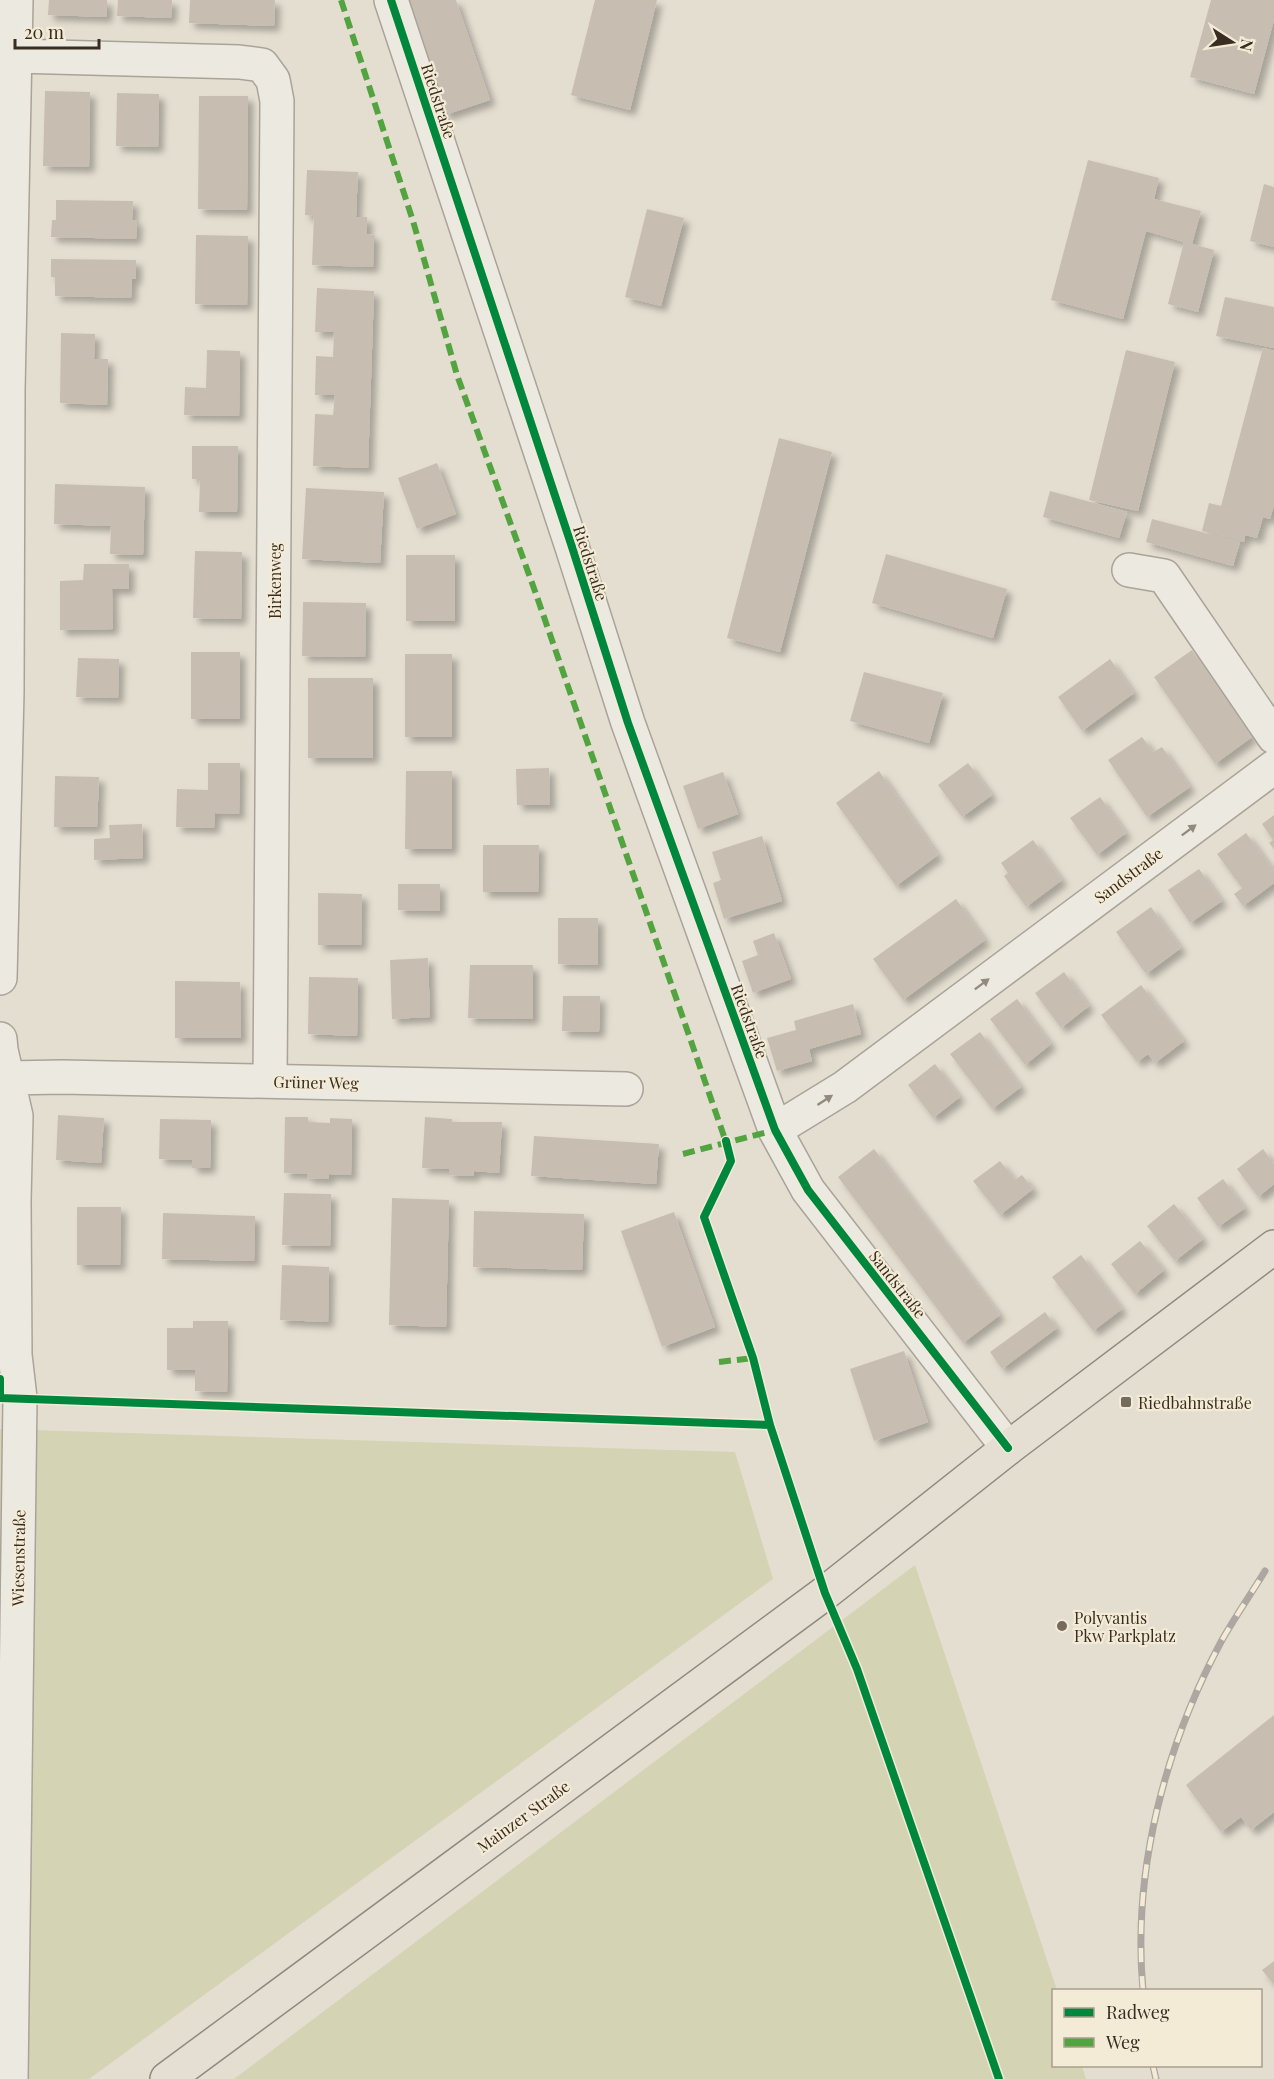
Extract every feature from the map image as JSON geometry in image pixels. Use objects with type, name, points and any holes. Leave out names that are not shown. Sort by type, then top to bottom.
[{"type":"main road","points":[[1008,1448],[1274,1247]]},
{"type":"main road","name":"Mainzer Straße","points":[[167,2079],[878,1552],[1008,1448]]},
{"type":"street","points":[[0,978],[16,0]]},
{"type":"street","name":"Riedstraße","points":[[392,0],[628,723],[775,1130]]},
{"type":"street","name":"Birkenweg","points":[[16,56],[239,62],[262,65],[273,80],[277,101],[270,1082]]},
{"type":"street","points":[[1129,570],[1164,576],[1274,736]]},
{"type":"street","name":"Sandstraße","points":[[1008,1448],[808,1190],[775,1130],[845,1087],[1274,767]]},
{"type":"street","name":"Wiesenstraße","points":[[0,1039],[16,1116],[15,1355],[20,1398],[11,2079]]},
{"type":"street","name":"Grüner Weg","points":[[7,1078],[62,1077],[626,1089]]},
{"type":"green space","points":[[0,1429],[735,1452],[773,1579],[89,2079],[0,2079]]},
{"type":"green space","points":[[915,1565],[1057,1989],[1052,1989],[1052,2067],[1082,2067],[1086,2079],[234,2079]]},
{"type":"building","points":[[49,0],[107,0],[107,17],[48,15]]},
{"type":"building","points":[[118,0],[172,0],[171,18],[117,16]]},
{"type":"building","points":[[190,0],[275,0],[274,26],[189,23]]},
{"type":"building","points":[[406,0],[456,0],[490,100],[445,115]]},
{"type":"building","points":[[595,0],[657,0],[630,110],[571,95]]},
{"type":"building","points":[[1211,0],[1274,0],[1274,20],[1254,94],[1190,77]]},
{"type":"building","points":[[45,91],[90,92],[89,167],[43,166]]},
{"type":"building","points":[[117,93],[159,94],[158,147],[116,146]]},
{"type":"building","points":[[199,96],[248,96],[247,210],[198,209]]},
{"type":"building","points":[[1088,160],[1159,178],[1154,199],[1201,211],[1192,244],[1214,250],[1198,312],[1168,304],[1184,242],[1146,231],[1123,319],[1051,300]]},
{"type":"building","points":[[307,170],[358,172],[356,217],[367,217],[367,234],[374,235],[373,267],[312,265],[314,216],[305,215]]},
{"type":"building","points":[[1264,184],[1274,187],[1274,247],[1250,241]]},
{"type":"building","points":[[56,200],[133,201],[132,220],[137,220],[136,239],[51,237],[52,220],[56,220]]},
{"type":"building","points":[[647,209],[684,218],[661,306],[625,297]]},
{"type":"building","points":[[196,235],[248,236],[247,305],[195,304]]},
{"type":"building","points":[[51,259],[136,260],[136,279],[132,279],[131,298],[55,296],[55,277],[51,277]]},
{"type":"building","points":[[317,288],[374,291],[368,468],[313,466],[315,414],[333,415],[335,395],[315,395],[316,356],[333,357],[334,332],[315,332]]},
{"type":"building","points":[[1225,297],[1274,307],[1274,348],[1216,336]]},
{"type":"building","points":[[61,333],[95,334],[94,359],[108,359],[107,405],[60,403]]},
{"type":"building","points":[[1263,348],[1274,351],[1274,505],[1270,519],[1263,517],[1257,538],[1245,535],[1244,542],[1202,531],[1209,503],[1221,506]]},
{"type":"building","points":[[207,350],[240,351],[239,416],[184,415],[185,387],[206,388]]},
{"type":"building","points":[[1126,350],[1175,362],[1138,511],[1089,500]]},
{"type":"building","points":[[779,438],[832,452],[780,652],[727,638]]},
{"type":"building","points":[[192,446],[238,446],[237,512],[199,512],[200,479],[192,479]]},
{"type":"building","points":[[437,463],[456,514],[417,529],[398,478]]},
{"type":"building","points":[[55,484],[145,487],[143,555],[110,554],[111,526],[54,524]]},
{"type":"building","points":[[306,488],[384,492],[380,563],[302,559]]},
{"type":"building","points":[[1050,491],[1127,512],[1119,538],[1043,517]]},
{"type":"building","points":[[1152,519],[1240,542],[1233,566],[1146,542]]},
{"type":"building","points":[[195,551],[242,552],[241,619],[193,618]]},
{"type":"building","points":[[886,554],[1007,589],[993,638],[872,603]]},
{"type":"building","points":[[406,555],[455,555],[455,621],[406,621]]},
{"type":"building","points":[[84,564],[129,564],[129,589],[112,589],[113,629],[60,630],[60,581],[83,580]]},
{"type":"building","points":[[303,602],[366,603],[365,657],[302,656]]},
{"type":"building","points":[[1192,650],[1252,737],[1215,764],[1154,677]]},
{"type":"building","points":[[191,652],[240,652],[240,719],[191,719]]},
{"type":"building","points":[[405,654],[452,654],[452,737],[405,737]]},
{"type":"building","points":[[78,658],[119,659],[118,698],[76,697]]},
{"type":"building","points":[[1110,659],[1134,693],[1082,731],[1058,697]]},
{"type":"building","points":[[864,672],[943,693],[929,743],[850,721]]},
{"type":"building","points":[[308,678],[373,678],[373,758],[308,758]]},
{"type":"building","points":[[1142,737],[1153,752],[1162,747],[1190,787],[1147,817],[1108,760]]},
{"type":"building","points":[[208,763],[240,763],[239,814],[215,813],[214,828],[176,827],[177,789],[208,790]]},
{"type":"building","points":[[968,763],[992,795],[962,817],[938,785]]},
{"type":"building","points":[[549,768],[550,805],[517,805],[516,769]]},
{"type":"building","points":[[406,771],[452,771],[452,849],[405,849]]},
{"type":"building","points":[[879,771],[938,855],[896,886],[836,803]]},
{"type":"building","points":[[723,772],[738,814],[698,829],[683,786]]},
{"type":"building","points":[[55,776],[99,777],[97,827],[54,827]]},
{"type":"building","points":[[1100,797],[1126,833],[1097,855],[1070,818]]},
{"type":"building","points":[[1274,815],[1274,849],[1269,843],[1273,840],[1262,824]]},
{"type":"building","points":[[142,824],[143,858],[94,860],[94,839],[110,838],[109,825]]},
{"type":"building","points":[[1246,833],[1274,871],[1274,883],[1243,906],[1234,894],[1242,888],[1217,854]]},
{"type":"building","points":[[762,836],[782,901],[724,919],[713,883],[721,880],[712,852]]},
{"type":"building","points":[[1033,840],[1062,880],[1026,907],[1004,876],[1008,873],[1001,863]]},
{"type":"building","points":[[483,845],[539,845],[538,892],[483,892]]},
{"type":"building","points":[[1199,869],[1222,901],[1190,923],[1168,890]]},
{"type":"building","points":[[398,884],[440,884],[440,911],[398,910]]},
{"type":"building","points":[[318,893],[362,894],[361,945],[318,945]]},
{"type":"building","points":[[956,899],[985,940],[903,1000],[873,959]]},
{"type":"building","points":[[1151,907],[1181,948],[1146,974],[1116,932]]},
{"type":"building","points":[[558,918],[598,918],[598,965],[558,964]]},
{"type":"building","points":[[774,933],[791,979],[753,993],[742,961],[758,955],[753,941]]},
{"type":"building","points":[[428,958],[430,1017],[392,1019],[390,960]]},
{"type":"building","points":[[470,965],[533,965],[533,1019],[468,1018]]},
{"type":"building","points":[[1064,972],[1089,1006],[1061,1028],[1035,993]]},
{"type":"building","points":[[309,977],[358,978],[357,1036],[308,1034]]},
{"type":"building","points":[[175,981],[240,982],[241,1038],[175,1038]]},
{"type":"building","points":[[1141,985],[1184,1041],[1155,1063],[1148,1054],[1137,1062],[1101,1015]]},
{"type":"building","points":[[563,996],[600,996],[599,1032],[562,1031]]},
{"type":"building","points":[[1017,999],[1051,1044],[1025,1065],[990,1019]]},
{"type":"building","points":[[853,1004],[861,1034],[809,1049],[812,1061],[777,1071],[767,1038],[796,1030],[794,1021]]},
{"type":"building","points":[[980,1032],[1021,1087],[992,1109],[950,1054]]},
{"type":"building","points":[[935,1064],[960,1097],[933,1118],[908,1085]]},
{"type":"building","points":[[58,1115],[104,1118],[101,1163],[56,1160]]},
{"type":"building","points":[[285,1117],[308,1117],[308,1122],[330,1123],[330,1118],[352,1119],[351,1175],[329,1174],[329,1179],[307,1178],[307,1174],[284,1173]]},
{"type":"building","points":[[425,1117],[452,1119],[452,1122],[502,1122],[499,1173],[474,1171],[474,1176],[449,1175],[449,1169],[422,1168]]},
{"type":"building","points":[[160,1119],[211,1120],[210,1168],[192,1168],[192,1160],[159,1159]]},
{"type":"building","points":[[534,1136],[659,1144],[656,1184],[531,1176]]},
{"type":"building","points":[[874,1149],[1000,1315],[963,1343],[838,1177]]},
{"type":"building","points":[[1263,1149],[1274,1164],[1274,1184],[1258,1197],[1237,1169]]},
{"type":"building","points":[[1000,1161],[1015,1180],[1022,1175],[1033,1189],[1000,1215],[973,1181]]},
{"type":"building","points":[[1223,1179],[1245,1208],[1218,1227],[1197,1198]]},
{"type":"building","points":[[284,1193],[331,1194],[330,1246],[282,1245]]},
{"type":"building","points":[[392,1198],[449,1200],[446,1327],[389,1325]]},
{"type":"building","points":[[1174,1204],[1203,1239],[1175,1261],[1147,1226]]},
{"type":"building","points":[[77,1207],[121,1207],[120,1265],[77,1265]]},
{"type":"building","points":[[474,1211],[584,1214],[582,1270],[473,1267]]},
{"type":"building","points":[[674,1212],[715,1327],[662,1347],[621,1231]]},
{"type":"building","points":[[163,1213],[255,1216],[254,1261],[162,1259]]},
{"type":"building","points":[[1140,1241],[1164,1270],[1135,1294],[1111,1264]]},
{"type":"building","points":[[1081,1255],[1122,1309],[1093,1331],[1052,1277]]},
{"type":"building","points":[[282,1265],[329,1267],[328,1322],[280,1320]]},
{"type":"building","points":[[1045,1312],[1057,1328],[1002,1369],[990,1352]]},
{"type":"building","points":[[193,1321],[228,1321],[227,1392],[195,1391],[195,1370],[167,1370],[167,1328],[193,1328]]},
{"type":"building","points":[[904,1351],[928,1422],[874,1441],[850,1369]]},
{"type":"building","points":[[1274,1715],[1274,1812],[1251,1830],[1241,1817],[1221,1832],[1186,1785]]},
{"type":"building","points":[[1274,1961],[1274,1985],[1262,1970]]},
{"type":"railway","points":[[1143,1989],[1141,1945],[1148,1855],[1169,1766],[1184,1723],[1222,1640],[1265,1571]]},
{"type":"railway","points":[[1153,2067],[1156,2079]]},
{"type":"marked path","points":[[341,0],[413,221],[457,375],[536,594],[727,1145]]},
{"type":"marked path","points":[[683,1154],[775,1130]]},
{"type":"marked path","points":[[719,1362],[753,1358]]},
{"type":"cycle path","points":[[391,0],[628,723],[775,1130],[808,1190],[1008,1448]]},
{"type":"cycle path","points":[[726,1141],[731,1161],[704,1217],[753,1358],[770,1425],[825,1593],[857,1669],[999,2079]]},
{"type":"cycle path","points":[[0,1379],[0,1398],[770,1425]]},
{"type":"place","name":"Riedbahnstraße","points":[[1126,1402]]},
{"type":"place","name":"Polyvantis Pkw Parkplatz","points":[[1062,1626]]}]
